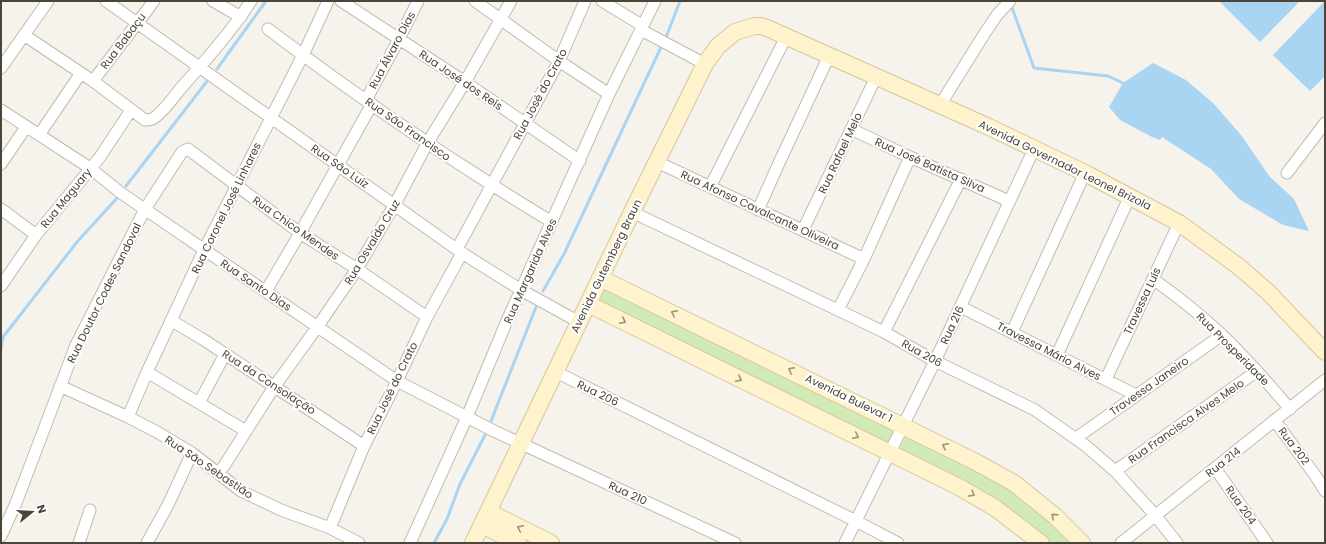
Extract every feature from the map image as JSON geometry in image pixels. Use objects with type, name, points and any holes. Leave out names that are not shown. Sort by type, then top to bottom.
[{"type":"street","points":[[1,68],[48,1]]},
{"type":"street","name":"Rua São Luiz","points":[[106,1],[460,251],[522,290],[579,322]]},
{"type":"street","name":"Rua Babaçu","points":[[93,81],[154,1]]},
{"type":"street","points":[[213,1],[240,17]]},
{"type":"street","points":[[24,35],[93,81],[145,120],[150,120],[156,117],[200,68],[251,1]]},
{"type":"street","name":"Rua Coronel José Linhares","points":[[128,417],[147,372],[204,250],[303,55],[328,1]]},
{"type":"street","name":"Rua José dos Reís","points":[[341,1],[465,82],[580,161]]},
{"type":"street","name":"Rua Álvaro Dias","points":[[266,291],[338,164],[418,1]]},
{"type":"street","points":[[475,1],[559,61],[609,94]]},
{"type":"street","name":"Rua Osvaldo Cruz","points":[[218,473],[224,466],[274,387],[318,326],[356,269],[395,204],[428,142],[465,82],[511,1]]},
{"type":"street","name":"Rua José do Crato","points":[[330,528],[364,446],[492,186],[524,123],[559,61],[585,1]]},
{"type":"street","points":[[602,1],[642,28],[705,64]]},
{"type":"street","name":"Rua Margarida Alves","points":[[410,543],[467,417],[506,322],[522,290],[609,94],[655,1]]},
{"type":"street","points":[[940,105],[997,15],[1010,1]]},
{"type":"street","name":"Avenida Gutemberg Braun","points":[[474,543],[600,278],[705,64],[718,46],[728,36],[735,32],[754,26],[761,26],[771,30]]},
{"type":"street","name":"Rua São Francisco","points":[[268,28],[369,102],[492,186],[552,222]]},
{"type":"street","name":"Avenida Governador Leonel Brizola","points":[[771,30],[940,105],[1085,173],[1179,223],[1238,266],[1268,292],[1325,352]]},
{"type":"street","points":[[710,188],[786,37]]},
{"type":"street","points":[[758,210],[829,56]]},
{"type":"street","points":[[39,135],[81,73]]},
{"type":"street","name":"Rua Rafael Melo","points":[[803,230],[876,77]]},
{"type":"street","name":"Rua Santo Dias","points":[[1,110],[90,168],[121,193],[397,381],[494,431],[522,443]]},
{"type":"street","name":"Rua Maguary","points":[[1,286],[36,235],[100,157],[131,110]]},
{"type":"street","points":[[1287,173],[1325,123]]},
{"type":"street","points":[[1,164],[26,127]]},
{"type":"street","name":"Rua José Batista Silva","points":[[851,129],[910,157],[1009,200]]},
{"type":"street","name":"Rua Chico Mendes","points":[[188,149],[300,233],[427,317]]},
{"type":"street","name":"Rua Doutor Codes Sandoval","points":[[1,536],[16,503],[76,345],[145,209],[182,152],[188,149]]},
{"type":"street","name":"Rua 216","points":[[845,543],[891,453],[1034,149]]},
{"type":"street","points":[[838,310],[864,259],[910,157]]},
{"type":"street","name":"Rua Afonso Cavalcante Oliveira","points":[[657,162],[864,259]]},
{"type":"street","points":[[1012,332],[1085,173]]},
{"type":"street","points":[[884,332],[961,179]]},
{"type":"street","points":[[1057,355],[1130,196]]},
{"type":"street","points":[[1,209],[36,235]]},
{"type":"street","name":"Rua 206","points":[[632,212],[884,332],[935,361],[1035,410],[1076,438],[1115,471],[1155,515],[1177,543]]},
{"type":"street","name":"Travessa Luís","points":[[1106,379],[1179,223]]},
{"type":"street","name":"Avenida Bulevar 1","points":[[600,278],[974,460],[1014,483],[1054,516],[1082,543]]},
{"type":"street","name":"Rua Prosperidade","points":[[1153,279],[1184,302],[1222,335],[1257,371],[1290,409]]},
{"type":"street","points":[[588,304],[974,495],[1009,518],[1041,543]]},
{"type":"street","name":"Travessa Mário Alves","points":[[961,307],[1136,395]]},
{"type":"street","name":"Rua da Consolação","points":[[172,321],[225,354],[364,446]]},
{"type":"street","name":"Travessa Janeiro","points":[[1076,438],[1222,335]]},
{"type":"street","points":[[199,403],[225,354]]},
{"type":"street","name":"Rua Francisca Alves Melo","points":[[1115,471],[1257,371]]},
{"type":"street","points":[[147,372],[246,431]]},
{"type":"street","name":"Rua 206","points":[[556,372],[898,543]]},
{"type":"street","name":"Rua 214","points":[[1121,543],[1325,380]]},
{"type":"street","name":"Rua São Sebastião","points":[[60,386],[128,417],[192,454],[241,491],[281,510],[330,528],[359,543]]},
{"type":"street","name":"Rua 202","points":[[1275,421],[1315,474],[1325,491]]},
{"type":"street","name":"Rua 210","points":[[522,443],[735,543]]},
{"type":"street","points":[[147,543],[168,506],[192,454]]},
{"type":"street","name":"Rua 204","points":[[1215,468],[1267,543]]},
{"type":"street","points":[[79,543],[90,510]]},
{"type":"street","points":[[486,519],[518,543]]},
{"type":"street","points":[[486,519],[551,543]]},
{"type":"green space","points":[[606,285],[896,428],[887,447],[595,305]]},
{"type":"green space","points":[[907,432],[1016,491],[1075,543],[1047,543],[898,452]]},
{"type":"water","points":[[1219,1],[1300,1],[1260,42]]},
{"type":"water","points":[[1325,1],[1325,76],[1310,91],[1273,55]]},
{"type":"water","points":[[1153,63],[1186,80],[1213,103],[1241,135],[1270,177],[1294,199],[1309,231],[1283,225],[1239,199],[1211,169],[1162,137],[1160,140],[1152,137],[1120,120],[1109,107],[1123,83]]},
{"type":"waterway","points":[[217,69],[266,1]]},
{"type":"waterway","points":[[665,40],[680,1]]},
{"type":"waterway","points":[[1011,5],[1034,68],[1108,76],[1125,84]]},
{"type":"waterway","points":[[543,291],[564,254],[662,45]]},
{"type":"waterway","points":[[126,186],[208,80]]},
{"type":"waterway","points":[[1,338],[77,242],[118,197]]},
{"type":"waterway","points":[[491,421],[536,307]]},
{"type":"waterway","points":[[1,349],[3,337]]},
{"type":"waterway","points":[[434,543],[447,519],[460,484],[485,435]]}]
